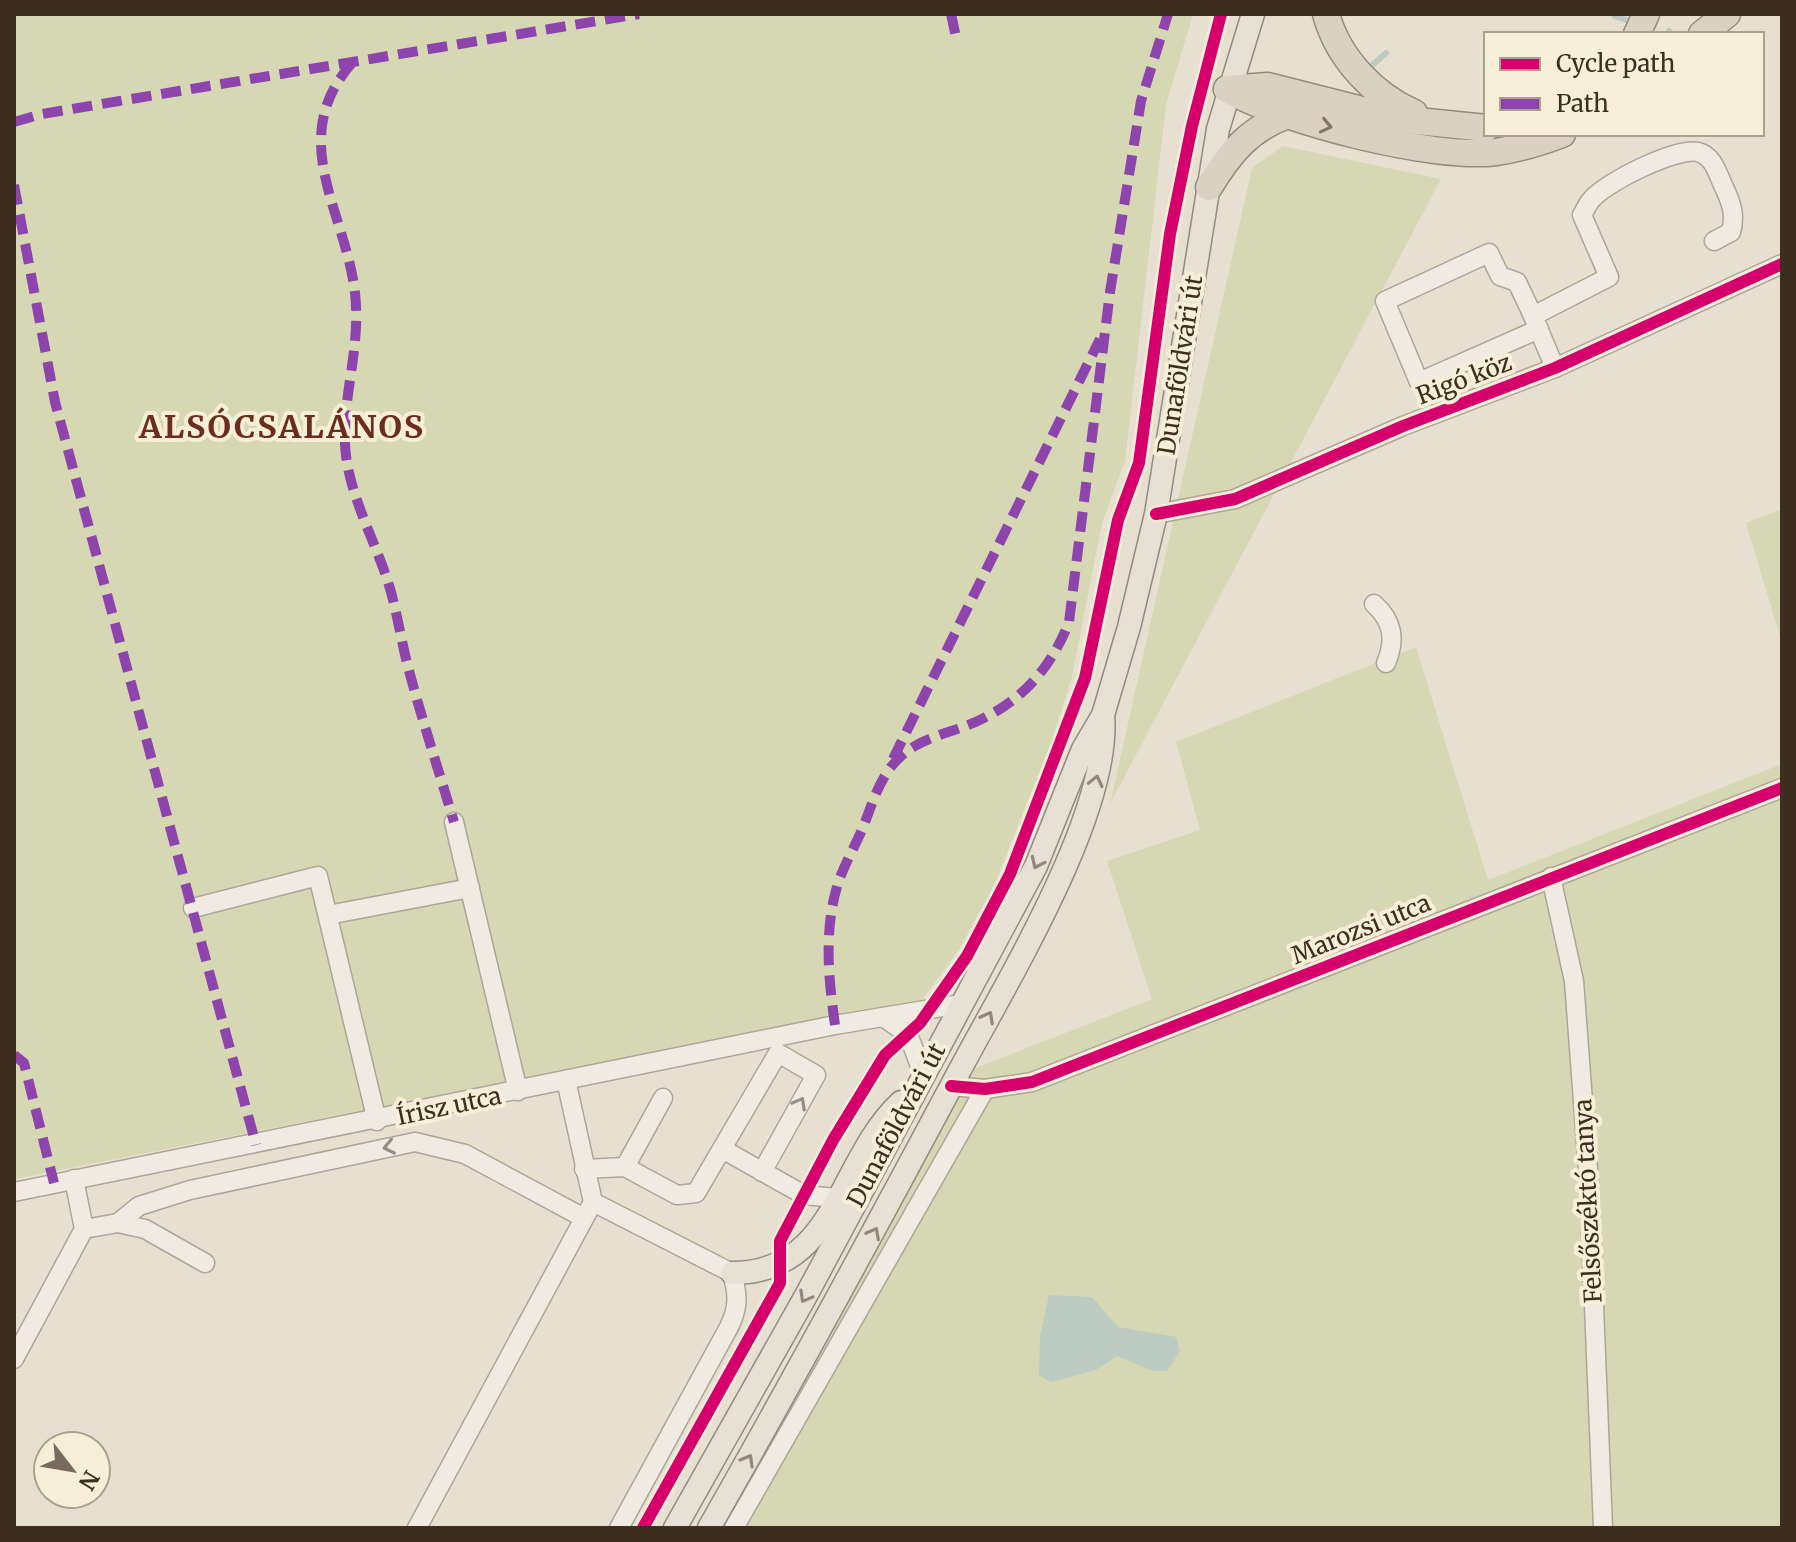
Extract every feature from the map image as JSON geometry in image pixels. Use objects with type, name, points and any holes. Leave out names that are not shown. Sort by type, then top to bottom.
[{"type":"highway","points":[[1326,14],[1342,49],[1368,84],[1397,106],[1436,123]]},
{"type":"highway","points":[[1704,32],[1727,14]]},
{"type":"highway","points":[[1227,89],[1268,86],[1398,119],[1484,128]]},
{"type":"highway","points":[[1227,89],[1253,105],[1285,116],[1463,153],[1497,152],[1555,136]]},
{"type":"highway","points":[[1209,187],[1240,143],[1260,126],[1285,116]]},
{"type":"main road","name":"Dunaföldvári út","points":[[675,1528],[1036,866],[1083,749],[1103,715],[1156,514],[1227,89],[1253,14]]},
{"type":"main road","name":"Dunaföldvári út","points":[[709,1528],[835,1306],[1037,923],[1093,797],[1105,743],[1103,715]]},
{"type":"main road","points":[[732,1273],[768,1269],[806,1248],[882,1119],[920,1081]]},
{"type":"main road","points":[[881,1154],[900,1145],[935,1094],[951,1086]]},
{"type":"street","points":[[1555,368],[1536,322],[1517,282],[1500,276],[1489,253],[1385,301],[1419,382],[1536,322],[1609,277],[1582,215],[1591,199],[1610,185],[1682,151],[1700,152],[1712,161],[1732,204],[1735,219],[1731,232],[1714,241]]},
{"type":"street","name":"Rigó köz","points":[[1156,514],[1235,499],[1403,426],[1555,368],[1782,264]]},
{"type":"street","points":[[1374,604],[1391,626],[1392,649],[1386,663]]},
{"type":"street","name":"Marozsi utca","points":[[951,1086],[985,1089],[1032,1082],[1782,788]]},
{"type":"street","points":[[454,822],[518,1091]]},
{"type":"street","points":[[193,908],[318,876],[377,1121]]},
{"type":"street","name":"Felsőszéktó tanya","points":[[1551,877],[1574,981],[1589,1182],[1603,1528]]},
{"type":"street","points":[[328,915],[470,888]]},
{"type":"street","name":"Írisz utca","points":[[14,1192],[883,1017],[961,1004]]},
{"type":"street","points":[[883,1017],[908,1034],[920,1081]]},
{"type":"street","points":[[584,1169],[625,1167],[677,1195],[687,1196],[704,1186],[778,1053],[816,1075],[762,1172]]},
{"type":"street","points":[[417,1528],[588,1210],[584,1169],[566,1080]]},
{"type":"street","points":[[734,1528],[985,1089]]},
{"type":"street","points":[[625,1167],[663,1098]]},
{"type":"street","points":[[118,1223],[139,1206],[190,1190],[407,1143],[433,1145],[465,1154],[732,1273],[738,1306],[734,1317],[619,1528]]},
{"type":"street","points":[[724,1150],[804,1195],[837,1198]]},
{"type":"street","points":[[14,1359],[84,1229],[74,1179]]},
{"type":"street","points":[[84,1229],[118,1223],[145,1229],[205,1263]]},
{"type":"green space","points":[[14,14],[1193,14],[1166,105],[1125,461],[1102,523],[1072,677],[1051,743],[995,883],[960,948],[922,1000],[14,1179]]},
{"type":"green space","points":[[1283,146],[1441,179],[1110,804],[1252,168]]},
{"type":"green space","points":[[1782,509],[1782,643],[1746,523]]},
{"type":"green space","points":[[1416,647],[1488,880],[1782,764],[1782,1528],[724,1528],[971,1070],[1152,999],[1107,861],[1200,830],[1176,742]]},
{"type":"shaded area","points":[[1049,1295],[1092,1297],[1118,1327],[1176,1337],[1180,1351],[1167,1371],[1153,1371],[1117,1356],[1096,1370],[1051,1382],[1039,1375],[1040,1336]]},
{"type":"waterway","points":[[1615,16],[1632,22]]},
{"type":"waterway","points":[[1368,69],[1386,53]]},
{"type":"marked path","points":[[14,122],[42,114],[639,14]]},
{"type":"marked path","points":[[951,14],[957,42]]},
{"type":"marked path","points":[[835,1025],[829,968],[831,911],[841,875],[882,780],[896,761],[915,746],[984,718],[1016,698],[1052,657],[1069,622],[1110,292],[1141,101],[1168,14]]},
{"type":"marked path","points":[[352,63],[333,91],[323,120],[321,148],[325,176],[350,263],[355,293],[356,332],[345,425],[347,462],[356,497],[391,591],[411,680],[454,822]]},
{"type":"marked path","points":[[14,185],[55,402],[256,1145]]},
{"type":"marked path","points":[[893,759],[1100,339]]},
{"type":"marked path","points":[[14,1055],[24,1063],[54,1183]]},
{"type":"cycle path","points":[[643,1528],[780,1283],[780,1241],[833,1140],[885,1055],[920,1023],[967,956],[1010,874],[1085,678],[1118,520],[1139,463],[1170,234],[1192,126],[1221,14]]},
{"type":"cycle path","points":[[1156,514],[1235,499],[1403,426],[1555,368],[1782,264]]},
{"type":"cycle path","points":[[951,1086],[985,1089],[1032,1082],[1782,788]]},
{"type":"district","name":"ALSÓCSALÁNOS","points":[[282,427]]}]
